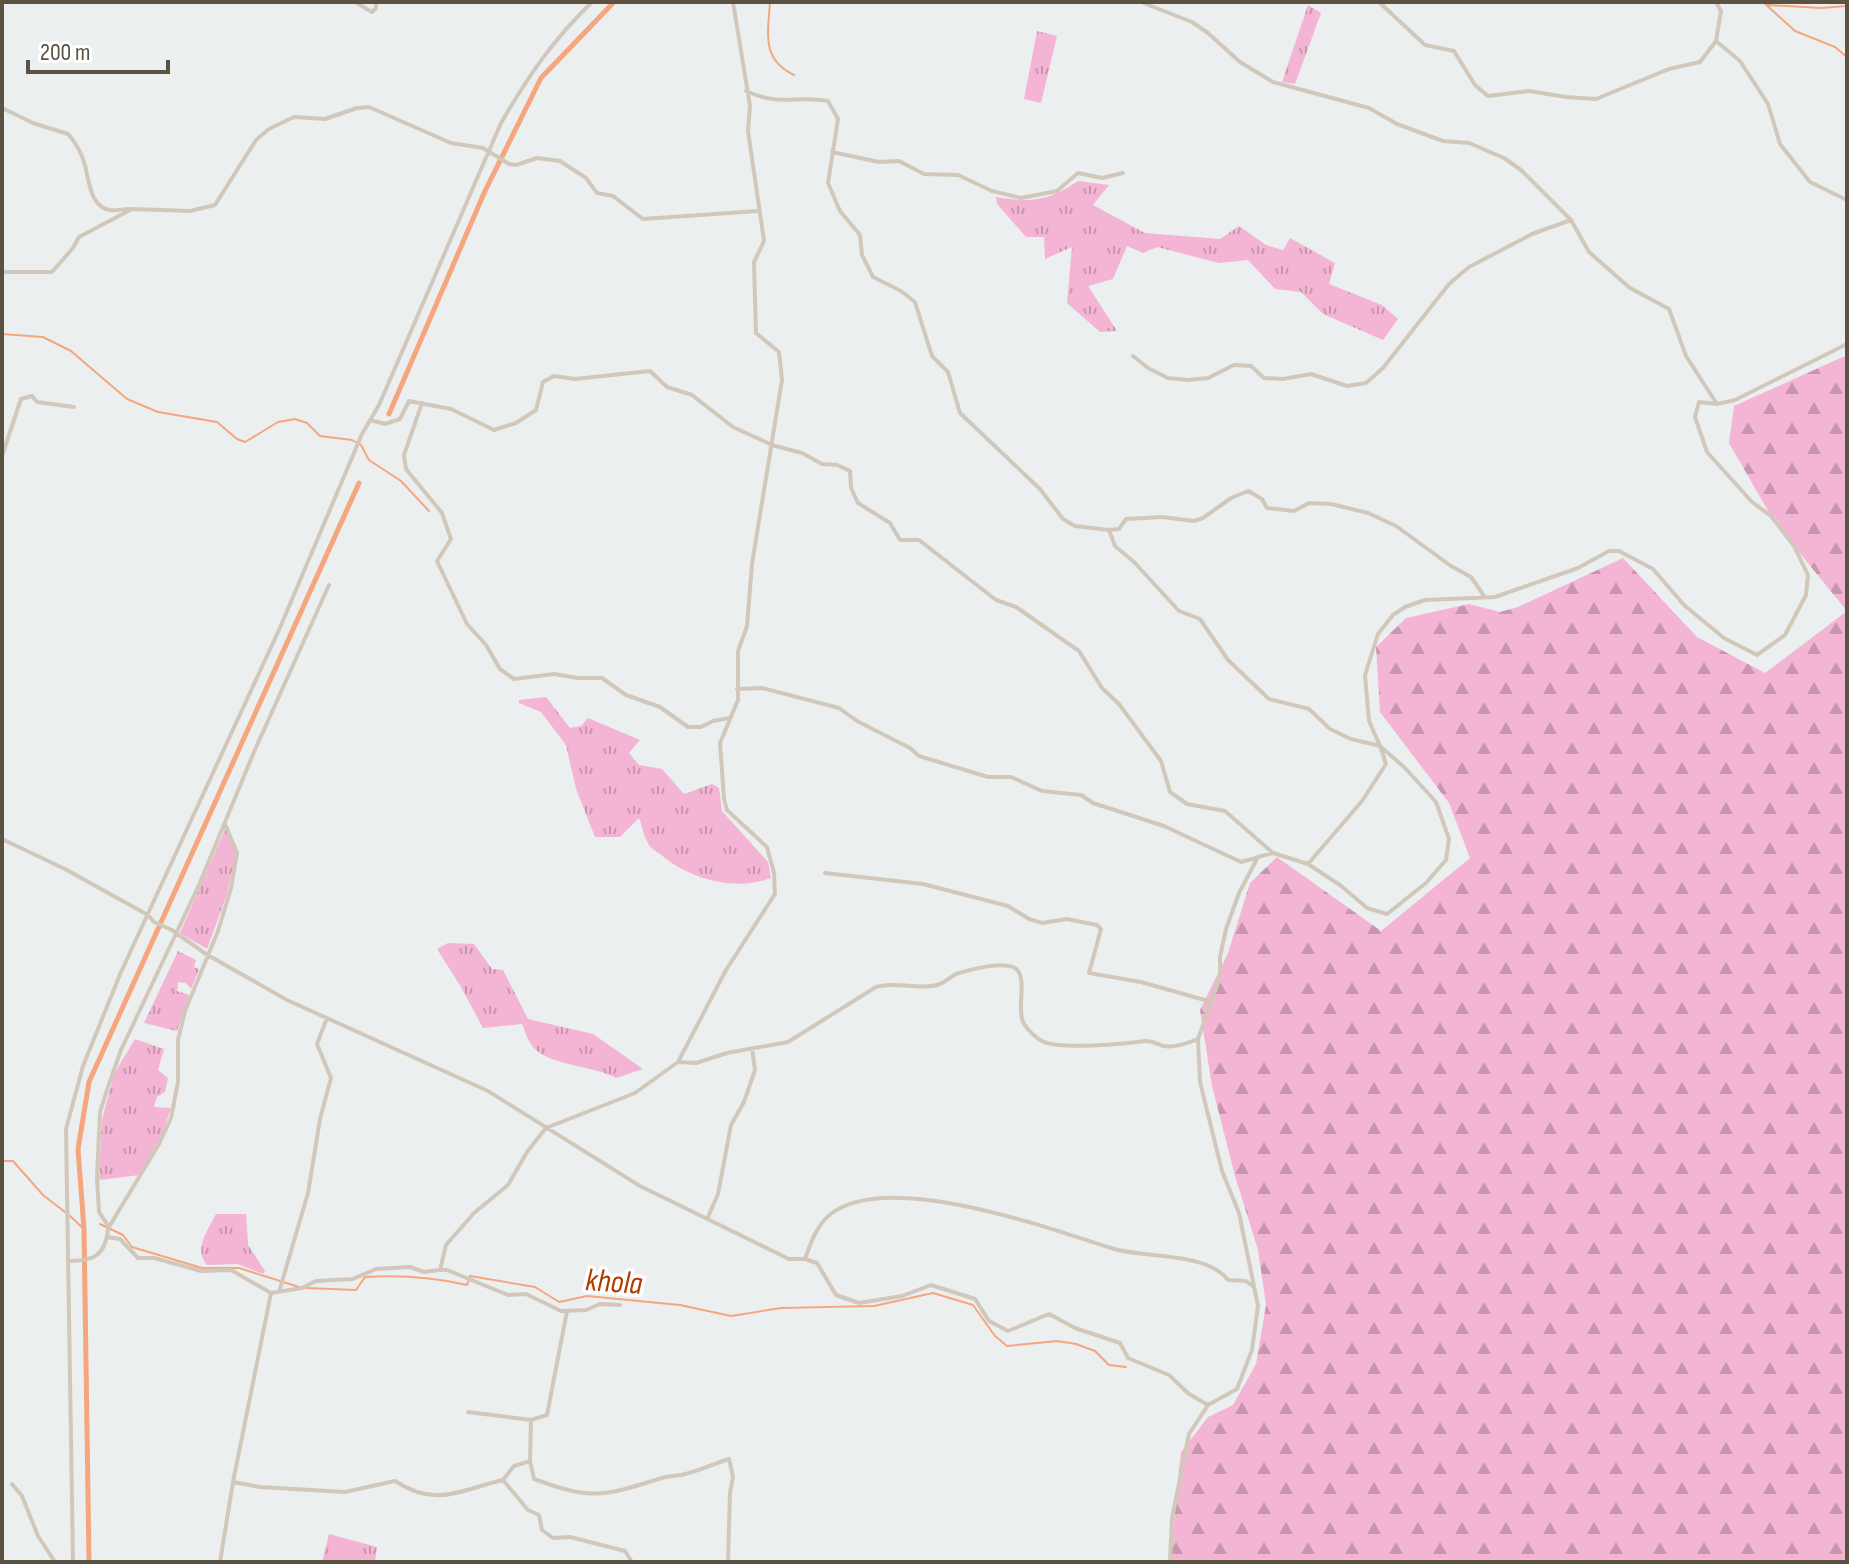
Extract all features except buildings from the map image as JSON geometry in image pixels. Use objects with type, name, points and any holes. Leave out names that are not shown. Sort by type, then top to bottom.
[{"type":"street","points":[[355,2],[372,12],[376,2]]},
{"type":"street","points":[[73,1562],[66,1129],[83,1066],[148,915],[279,630],[501,123],[525,82],[560,33],[592,2]]},
{"type":"street","points":[[440,1270],[446,1245],[474,1213],[508,1185],[527,1152],[546,1128],[635,1093],[678,1062],[726,970],[775,894],[774,873],[767,847],[727,810],[720,743],[738,700],[738,651],[747,626],[752,564],[782,380],[779,352],[756,333],[754,262],[764,241],[748,131],[750,106],[733,2]]},
{"type":"street","points":[[1141,2],[1192,22],[1240,62],[1273,82],[1369,108],[1397,124],[1443,141],[1469,143],[1521,170],[1571,220],[1589,252],[1630,288],[1669,309],[1686,356],[1717,404]]},
{"type":"street","points":[[1379,2],[1425,45],[1454,51],[1475,85],[1488,96],[1529,91],[1596,99],[1669,69],[1700,62],[1716,41],[1721,11],[1716,2]]},
{"type":"street","points":[[1716,41],[1740,61],[1768,104],[1780,144],[1810,182],[1847,200]]},
{"type":"street","points":[[746,91],[764,99],[788,102],[828,101],[838,119],[828,183],[840,211],[860,235],[862,255],[873,277],[915,302],[932,356],[948,372],[960,413],[1040,489],[1063,519],[1075,526],[1109,530],[1119,529],[1126,519],[1162,517],[1194,521],[1248,491],[1262,499],[1267,508],[1294,511],[1309,503],[1331,504],[1368,513],[1396,526],[1471,577],[1484,596]]},
{"type":"street","points":[[2,108],[33,123],[68,134],[84,162],[88,186],[103,208],[110,210],[190,211],[215,205],[256,140],[269,129],[294,117],[325,119],[369,107],[451,143],[483,148],[509,164],[516,165],[537,158],[560,161],[586,178],[597,193],[613,196],[643,219],[758,211]]},
{"type":"street","points":[[832,152],[879,162],[899,161],[924,174],[958,175],[992,191],[1021,198],[1057,191],[1078,173],[1102,178],[1123,173]]},
{"type":"street","points":[[2,272],[52,272],[79,237],[132,209]]},
{"type":"street","points":[[1133,356],[1168,378],[1208,378],[1234,365],[1251,366],[1264,378],[1283,379],[1311,374],[1347,386],[1366,383],[1383,368],[1449,284],[1469,267],[1532,234],[1571,220]]},
{"type":"street","points":[[1308,864],[1377,781],[1386,764],[1369,721],[1365,675],[1378,634],[1393,615],[1405,607],[1425,600],[1495,597],[1578,568],[1609,551],[1619,551],[1653,569],[1684,605],[1724,638],[1757,655],[1785,635],[1806,595],[1808,575],[1794,546],[1771,516],[1752,502],[1707,452],[1695,417],[1699,402],[1717,404],[1735,400],[1847,344]]},
{"type":"street","points":[[370,420],[385,424],[400,419],[409,401],[451,409],[494,430],[516,423],[536,410],[543,382],[554,376],[575,379],[650,371],[667,387],[692,395],[733,427],[822,464],[837,465],[850,471],[851,488],[858,503],[890,523],[900,540],[919,540],[996,600],[1016,607],[1079,651],[1102,688],[1128,715],[1161,761],[1170,792],[1187,804],[1225,811],[1273,853],[1308,864],[1367,908],[1387,914],[1416,892],[1446,860],[1449,839],[1436,802],[1380,746],[1351,739],[1330,729],[1309,709],[1269,699],[1228,660],[1200,619],[1179,611],[1115,546],[1109,530]]},
{"type":"street","points":[[2,456],[21,399],[32,396],[37,402],[74,407]]},
{"type":"street","points":[[422,403],[404,455],[406,469],[442,513],[451,539],[437,561],[467,624],[486,645],[500,669],[514,679],[554,674],[602,678],[626,695],[660,707],[688,727],[701,727],[730,718]]},
{"type":"street","points":[[225,824],[237,853],[218,931],[185,1011],[178,1040],[178,1082],[171,1118],[159,1144],[109,1227],[99,1212],[97,1153],[100,1112],[121,1050],[225,824],[329,585]]},
{"type":"street","points":[[737,689],[762,688],[839,708],[919,756],[988,777],[1011,777],[1042,791],[1081,795],[1093,803],[1164,826],[1241,862],[1273,853]]},
{"type":"street","points":[[2,839],[65,869],[148,915],[154,922],[206,954],[287,1000],[488,1091],[640,1186],[789,1259],[817,1263],[836,1295],[859,1303],[902,1296],[931,1285],[975,1299],[989,1321],[1008,1331],[1049,1314],[1075,1328],[1120,1343],[1128,1358],[1169,1375],[1189,1394],[1208,1405]]},
{"type":"street","points":[[1170,1562],[1172,1518],[1189,1434],[1208,1405],[1237,1389],[1252,1350],[1258,1306],[1239,1213],[1222,1171],[1200,1082],[1198,1039],[1220,977],[1220,957],[1226,929],[1239,893],[1258,857]]},
{"type":"street","points":[[825,873],[923,884],[959,892],[983,902],[1008,906],[1042,923],[1067,919],[1097,925],[1101,929],[1099,942],[1089,973],[1141,982],[1212,1002]]},
{"type":"street","points":[[678,1062],[696,1063],[788,1042],[876,987],[886,984],[935,986],[956,973],[1000,966],[1013,967],[1018,971],[1022,979],[1020,1013],[1023,1023],[1042,1041],[1087,1047],[1136,1045],[1147,1041],[1164,1046],[1182,1045],[1198,1039]]},
{"type":"street","points":[[279,1292],[308,1193],[320,1119],[331,1078],[317,1044],[327,1018]]},
{"type":"street","points":[[708,1218],[718,1194],[731,1125],[744,1102],[755,1070],[752,1048]]},
{"type":"street","points":[[805,1259],[813,1235],[832,1213],[862,1200],[898,1197],[980,1208],[1117,1250],[1167,1254],[1222,1271],[1228,1280],[1246,1281],[1256,1289]]},
{"type":"street","points":[[68,1261],[90,1260],[102,1251],[108,1230]]},
{"type":"street","points":[[107,1237],[120,1239],[138,1258],[154,1258],[201,1271],[231,1270],[271,1293],[302,1288],[316,1281],[353,1279],[376,1269],[410,1267],[424,1272],[447,1270],[508,1295],[526,1294],[561,1311],[586,1310],[600,1304],[620,1305]]},
{"type":"street","points":[[220,1562],[271,1293]]},
{"type":"street","points":[[468,1412],[531,1420],[547,1415],[567,1311]]},
{"type":"street","points":[[531,1420],[530,1461],[534,1479],[569,1492],[602,1495],[641,1486],[665,1476],[682,1475],[729,1459],[733,1477],[728,1562]]},
{"type":"street","points":[[233,1482],[260,1487],[345,1492],[395,1481],[414,1493],[442,1497],[503,1480],[514,1466],[530,1461]]},
{"type":"street","points":[[503,1480],[528,1510],[539,1515],[542,1530],[553,1538],[570,1537],[625,1551],[632,1562]]},
{"type":"street","points":[[12,1484],[22,1496],[38,1536],[55,1562]]},
{"type":"green space","points":[[1308,5],[1321,13],[1295,84],[1282,82]]},
{"type":"green space","points":[[1037,31],[1057,36],[1041,103],[1024,99]]},
{"type":"green space","points":[[1078,181],[1109,185],[1093,205],[1145,233],[1220,239],[1239,226],[1266,245],[1283,250],[1290,238],[1335,263],[1329,284],[1382,305],[1398,319],[1383,340],[1323,314],[1301,292],[1275,289],[1248,260],[1219,263],[1157,247],[1143,253],[1127,246],[1113,279],[1088,286],[1117,331],[1100,332],[1067,303],[1072,247],[1045,259],[1044,237],[1026,237],[997,204],[996,197],[1039,199],[1058,193]]},
{"type":"green space","points":[[1847,355],[1847,611],[1771,516],[1729,443],[1734,406]]},
{"type":"green space","points":[[1623,558],[1697,637],[1765,673],[1847,611],[1847,1562],[1170,1562],[1181,1452],[1208,1417],[1233,1405],[1256,1364],[1266,1305],[1258,1250],[1212,1086],[1200,1010],[1228,953],[1250,883],[1277,857],[1381,931],[1470,858],[1449,803],[1380,712],[1376,647],[1406,618],[1469,604],[1500,612],[1518,607]]},
{"type":"green space","points":[[546,697],[570,728],[581,726],[588,718],[640,740],[629,753],[639,765],[662,769],[684,794],[712,784],[719,788],[722,811],[768,862],[771,878],[743,884],[698,876],[672,863],[651,847],[639,818],[620,837],[595,837],[576,789],[566,745],[541,712],[519,703],[519,700]]},
{"type":"green space","points":[[226,827],[236,853],[227,894],[207,949],[180,933]]},
{"type":"green space","points":[[448,943],[474,944],[492,969],[503,970],[528,1019],[593,1034],[643,1069],[616,1078],[540,1053],[531,1045],[522,1024],[483,1028],[437,949]]},
{"type":"green space","points":[[178,951],[196,960],[194,967],[199,969],[191,989],[186,983],[178,982],[177,991],[189,995],[177,1031],[144,1023]]},
{"type":"green space","points":[[135,1039],[164,1049],[158,1070],[168,1078],[165,1092],[157,1097],[154,1107],[171,1108],[163,1132],[140,1175],[99,1180],[102,1119],[115,1072]]},
{"type":"green space","points":[[216,1214],[246,1214],[248,1245],[265,1271],[263,1274],[238,1264],[207,1265],[201,1253],[202,1246]]},
{"type":"green space","points":[[329,1534],[377,1547],[375,1562],[322,1562]]},
{"type":"waterway","points":[[389,414],[485,191],[541,78],[614,2]]},
{"type":"waterway","points":[[770,2],[768,35],[771,53],[783,69],[794,75]]},
{"type":"waterway","points":[[1763,2],[1795,31],[1835,47],[1847,57]]},
{"type":"waterway","points":[[1768,5],[1847,6]]},
{"type":"waterway","points":[[2,334],[43,337],[71,351],[127,399],[158,412],[217,422],[245,442],[278,422],[295,419],[307,423],[320,436],[352,440],[361,445],[369,460],[401,481],[429,511]]},
{"type":"waterway","points":[[89,1562],[84,1229],[78,1149],[89,1082],[359,483]]},
{"type":"waterway","name":"khola","points":[[2,1161],[13,1161],[43,1195],[65,1212]]},
{"type":"waterway","name":"khola","points":[[70,1216],[84,1229]]},
{"type":"waterway","name":"khola","points":[[100,1224],[123,1235],[132,1247],[202,1268],[239,1268],[299,1287]]},
{"type":"waterway","name":"khola","points":[[306,1288],[356,1290],[365,1277],[378,1276],[429,1278],[467,1285],[470,1276],[535,1287],[559,1302],[587,1296],[680,1305],[731,1316],[781,1308],[874,1306],[933,1293],[973,1305],[995,1336],[1007,1346],[1057,1341],[1076,1344],[1095,1351],[1109,1365],[1126,1367]]}]
